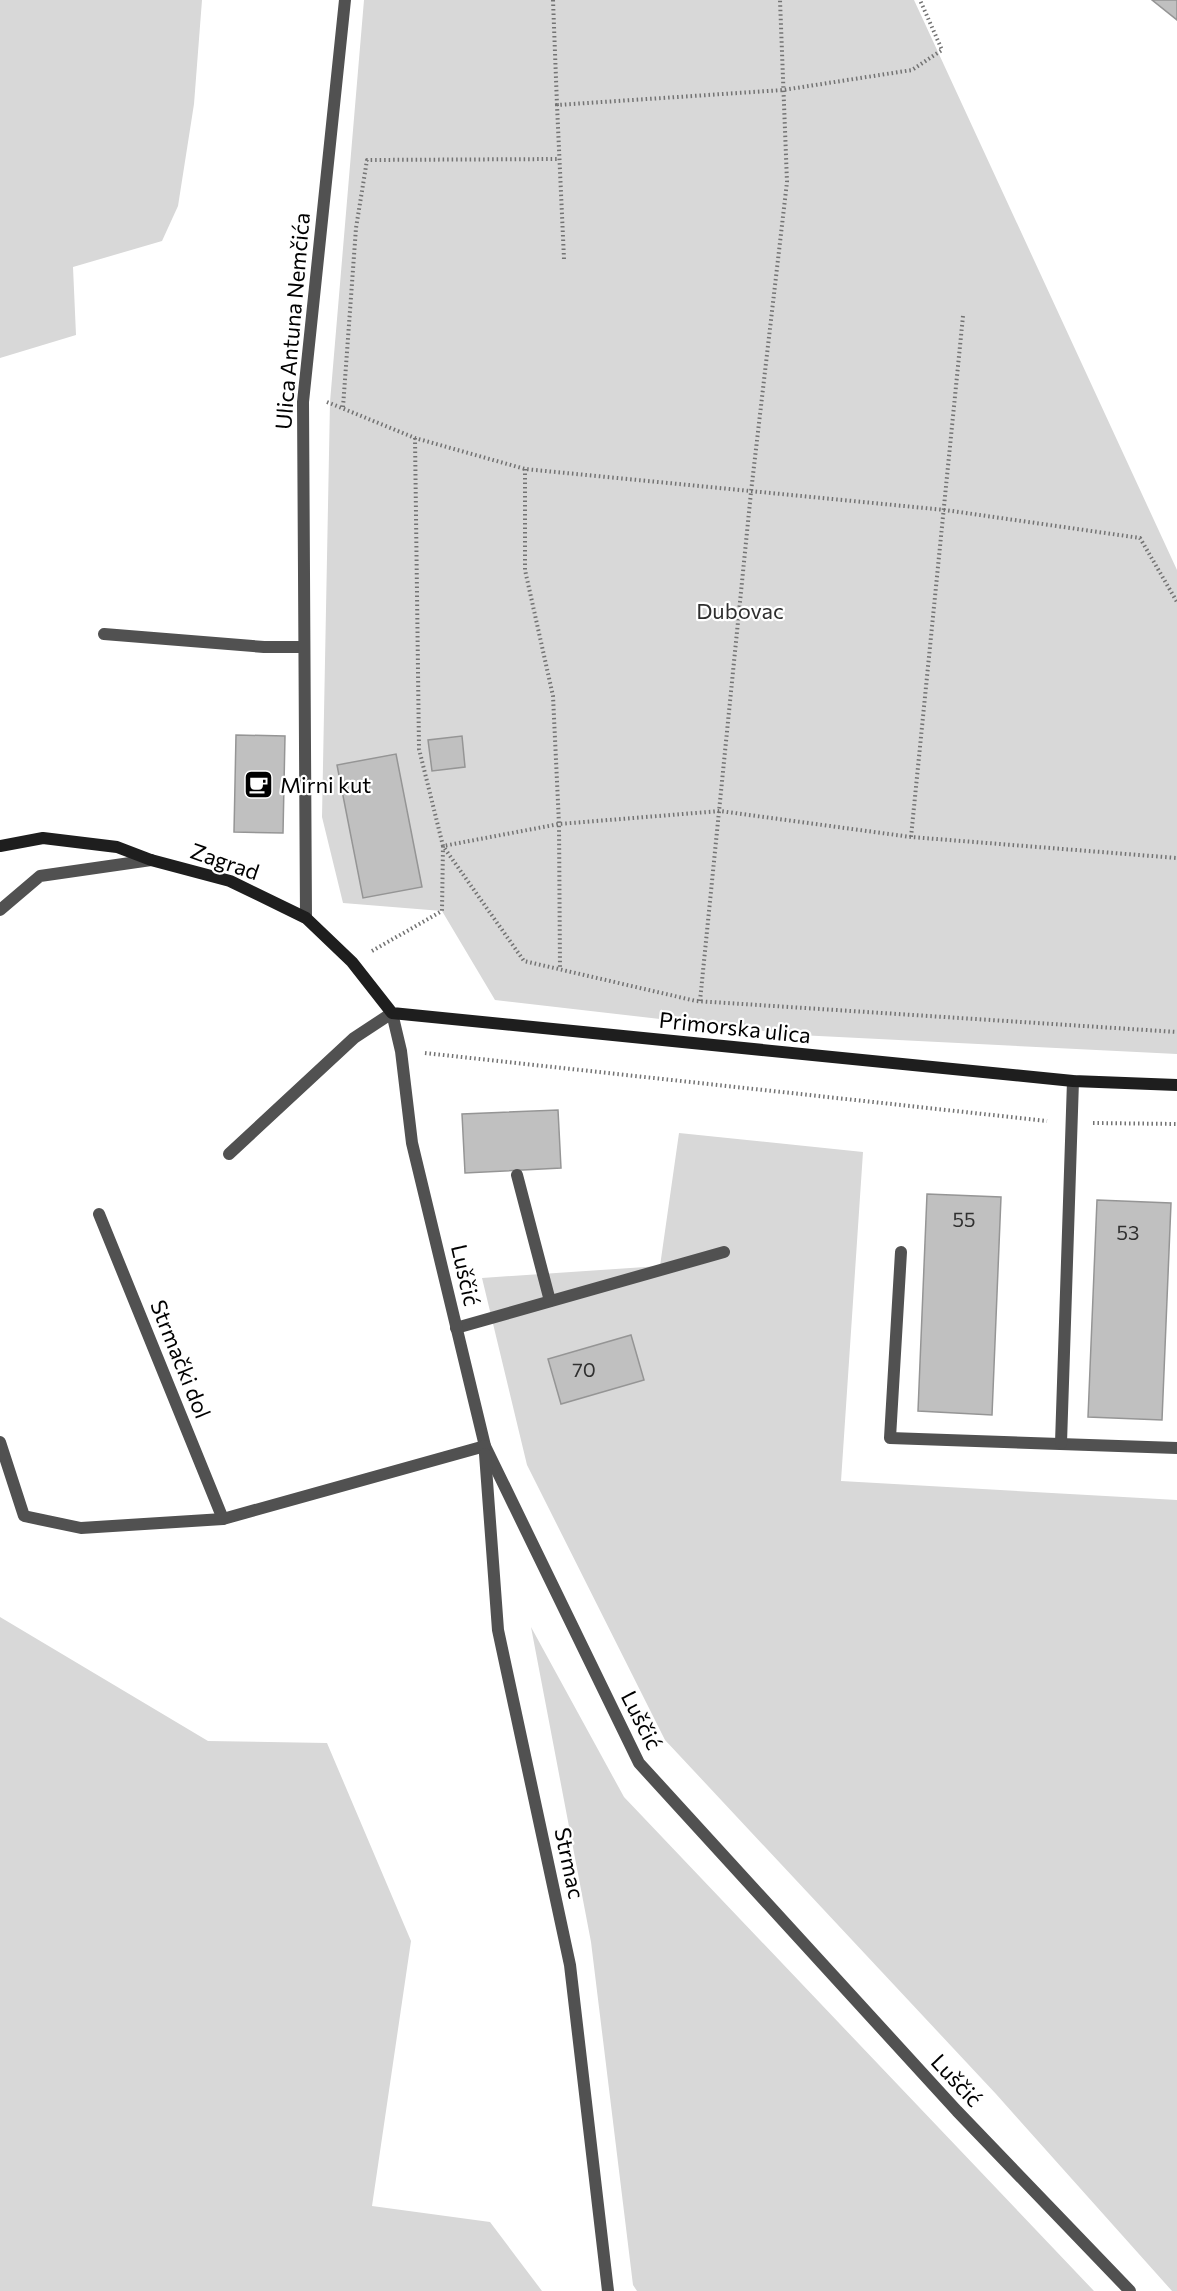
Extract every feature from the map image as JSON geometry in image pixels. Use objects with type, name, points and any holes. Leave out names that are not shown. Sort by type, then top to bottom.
[{"type":"main road","name":"Zagrad","points":[[0,846],[43,838],[117,847],[151,860],[230,881],[306,918],[352,962],[392,1013]]},
{"type":"main road","name":"Primorska ulica","points":[[392,1013],[1073,1081],[1177,1085]]},
{"type":"street","name":"Ulica Antuna Nemčića","points":[[306,918],[303,402],[345,0]]},
{"type":"street","points":[[104,634],[264,647],[304,647]]},
{"type":"street","points":[[0,910],[40,876],[151,860]]},
{"type":"street","points":[[229,1154],[354,1038],[392,1013]]},
{"type":"street","name":"Luščić","points":[[392,1013],[401,1051],[412,1143],[485,1446],[639,1763],[957,2111],[1131,2291]]},
{"type":"street","points":[[1061,1443],[1073,1081]]},
{"type":"street","points":[[517,1176],[550,1301]]},
{"type":"street","name":"Strmački dol","points":[[99,1214],[224,1519]]},
{"type":"street","points":[[456,1328],[724,1252]]},
{"type":"street","points":[[901,1252],[890,1438],[1177,1448]]},
{"type":"street","points":[[0,1442],[24,1516],[81,1528],[224,1519],[485,1446]]},
{"type":"street","name":"Strmac","points":[[485,1446],[498,1630],[570,1965],[608,2291]]},
{"type":"path","points":[[553,0],[564,260]]},
{"type":"path","points":[[700,1001],[751,492],[787,182],[780,0]]},
{"type":"path","points":[[557,105],[783,90],[912,70],[942,50],[920,0]]},
{"type":"path","points":[[344,407],[356,228],[367,160],[559,159]]},
{"type":"path","points":[[911,837],[963,316]]},
{"type":"path","points":[[303,402],[330,402],[415,438],[525,469],[945,510],[1140,538],[1177,602]]},
{"type":"path","points":[[352,962],[442,911],[443,846],[419,749],[415,438]]},
{"type":"path","points":[[525,469],[525,570],[553,696],[559,824],[560,969]]},
{"type":"path","points":[[443,846],[559,824],[720,811],[911,837],[1177,858]]},
{"type":"path","points":[[443,846],[524,961],[700,1001],[1177,1032]]},
{"type":"path","points":[[401,1051],[1073,1123],[1177,1124]]},
{"type":"green space","points":[[0,0],[202,0],[194,104],[178,206],[162,241],[73,267],[76,335],[0,358]]},
{"type":"green space","name":"Dubovac","points":[[364,0],[914,0],[1177,570],[1177,1054],[799,1035],[495,1000],[442,911],[343,903],[322,817],[330,402]]},
{"type":"green space","points":[[679,1133],[863,1152],[841,1481],[1177,1500],[1177,2291],[1172,2291],[996,2094],[665,1740],[527,1465],[482,1278],[660,1266]]},
{"type":"green space","points":[[0,1617],[208,1741],[327,1743],[411,1941],[372,2206],[490,2222],[542,2291],[0,2291]]},
{"type":"green space","points":[[531,1627],[624,1797],[1094,2291],[637,2291],[633,2285],[591,1942]]},
{"type":"building","points":[[1152,0],[1177,0],[1177,20]]},
{"type":"building","name":"Mirni kut","points":[[236,735],[285,736],[283,833],[234,832]]},
{"type":"building","points":[[462,736],[465,767],[432,771],[428,740]]},
{"type":"building","points":[[396,754],[422,887],[363,898],[337,765]]},
{"type":"building","points":[[558,1110],[561,1168],[465,1173],[462,1114]]},
{"type":"building","points":[[927,1194],[1001,1197],[992,1415],[918,1411]]},
{"type":"building","points":[[1097,1200],[1171,1203],[1162,1420],[1088,1417]]},
{"type":"building","points":[[631,1335],[644,1380],[561,1404],[548,1359]]},
{"type":"place","name":"Mirni kut","points":[[259,784]]}]
